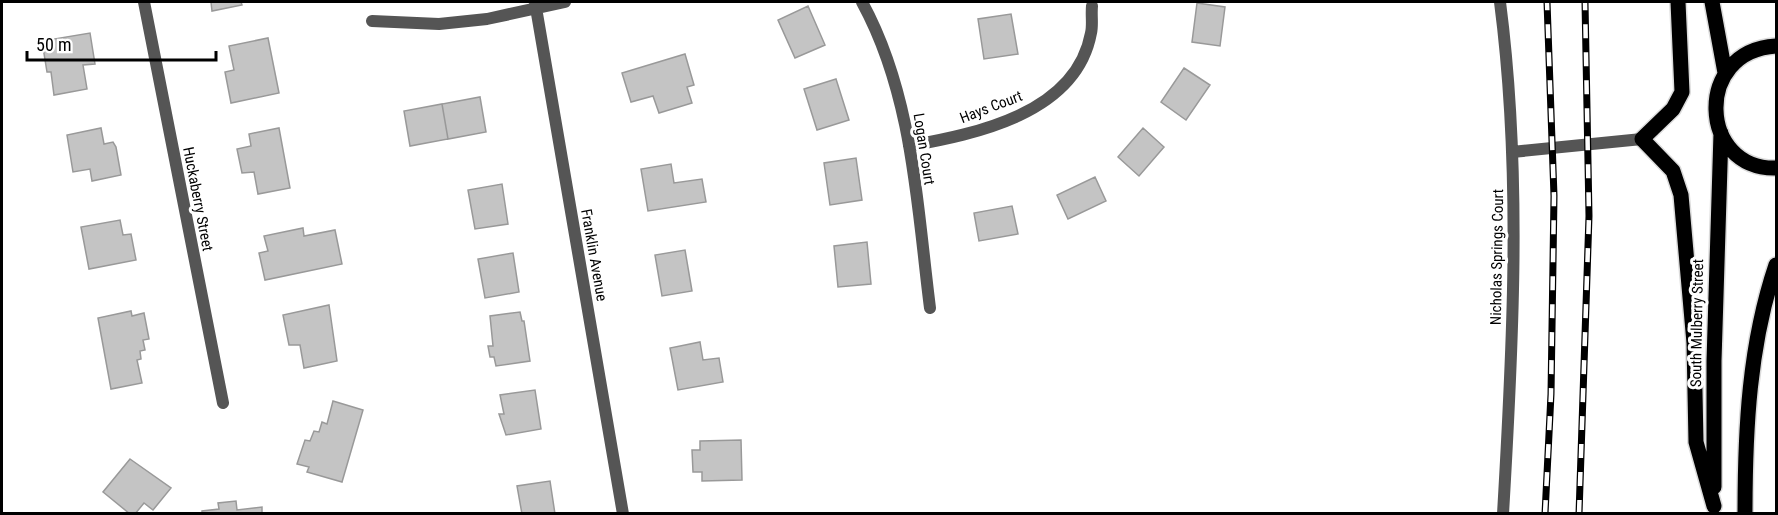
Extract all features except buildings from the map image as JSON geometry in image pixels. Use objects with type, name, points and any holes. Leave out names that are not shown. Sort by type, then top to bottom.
[{"type":"main road","points":[[1678,2],[1682,92],[1673,109],[1642,139],[1673,171],[1681,195],[1694,343],[1696,442],[1714,510]]},
{"type":"main road","points":[[1712,2],[1725,73]]},
{"type":"main road","points":[[1725,73],[1735,61],[1749,52],[1776,46]]},
{"type":"main road","name":"South Mulberry Street","points":[[1714,510],[1714,361],[1721,134],[1716,119],[1715,103],[1718,88],[1725,73]]},
{"type":"main road","points":[[1721,134],[1734,151],[1752,163],[1776,168]]},
{"type":"main road","points":[[1745,513],[1745,453],[1751,364],[1776,265]]},
{"type":"street","name":"Huckaberry Street","points":[[144,2],[223,403]]},
{"type":"street","points":[[372,21],[439,24],[487,19],[535,4],[565,2]]},
{"type":"street","name":"Logan Court","points":[[862,2],[886,57],[902,109],[909,146],[930,309]]},
{"type":"street","name":"Nicholas Springs Court","points":[[1500,2],[1512,152],[1513,258],[1503,513]]},
{"type":"street","name":"Franklin Avenue","points":[[535,4],[623,513]]},
{"type":"street","name":"Hays Court","points":[[909,146],[953,138],[998,124],[1042,102],[1060,87],[1084,52],[1091,34],[1092,6]]},
{"type":"street","points":[[1512,152],[1642,139]]},
{"type":"railway","points":[[1545,514],[1551,394],[1554,196],[1547,2]]},
{"type":"railway","points":[[1579,514],[1589,216],[1585,2]]}]
